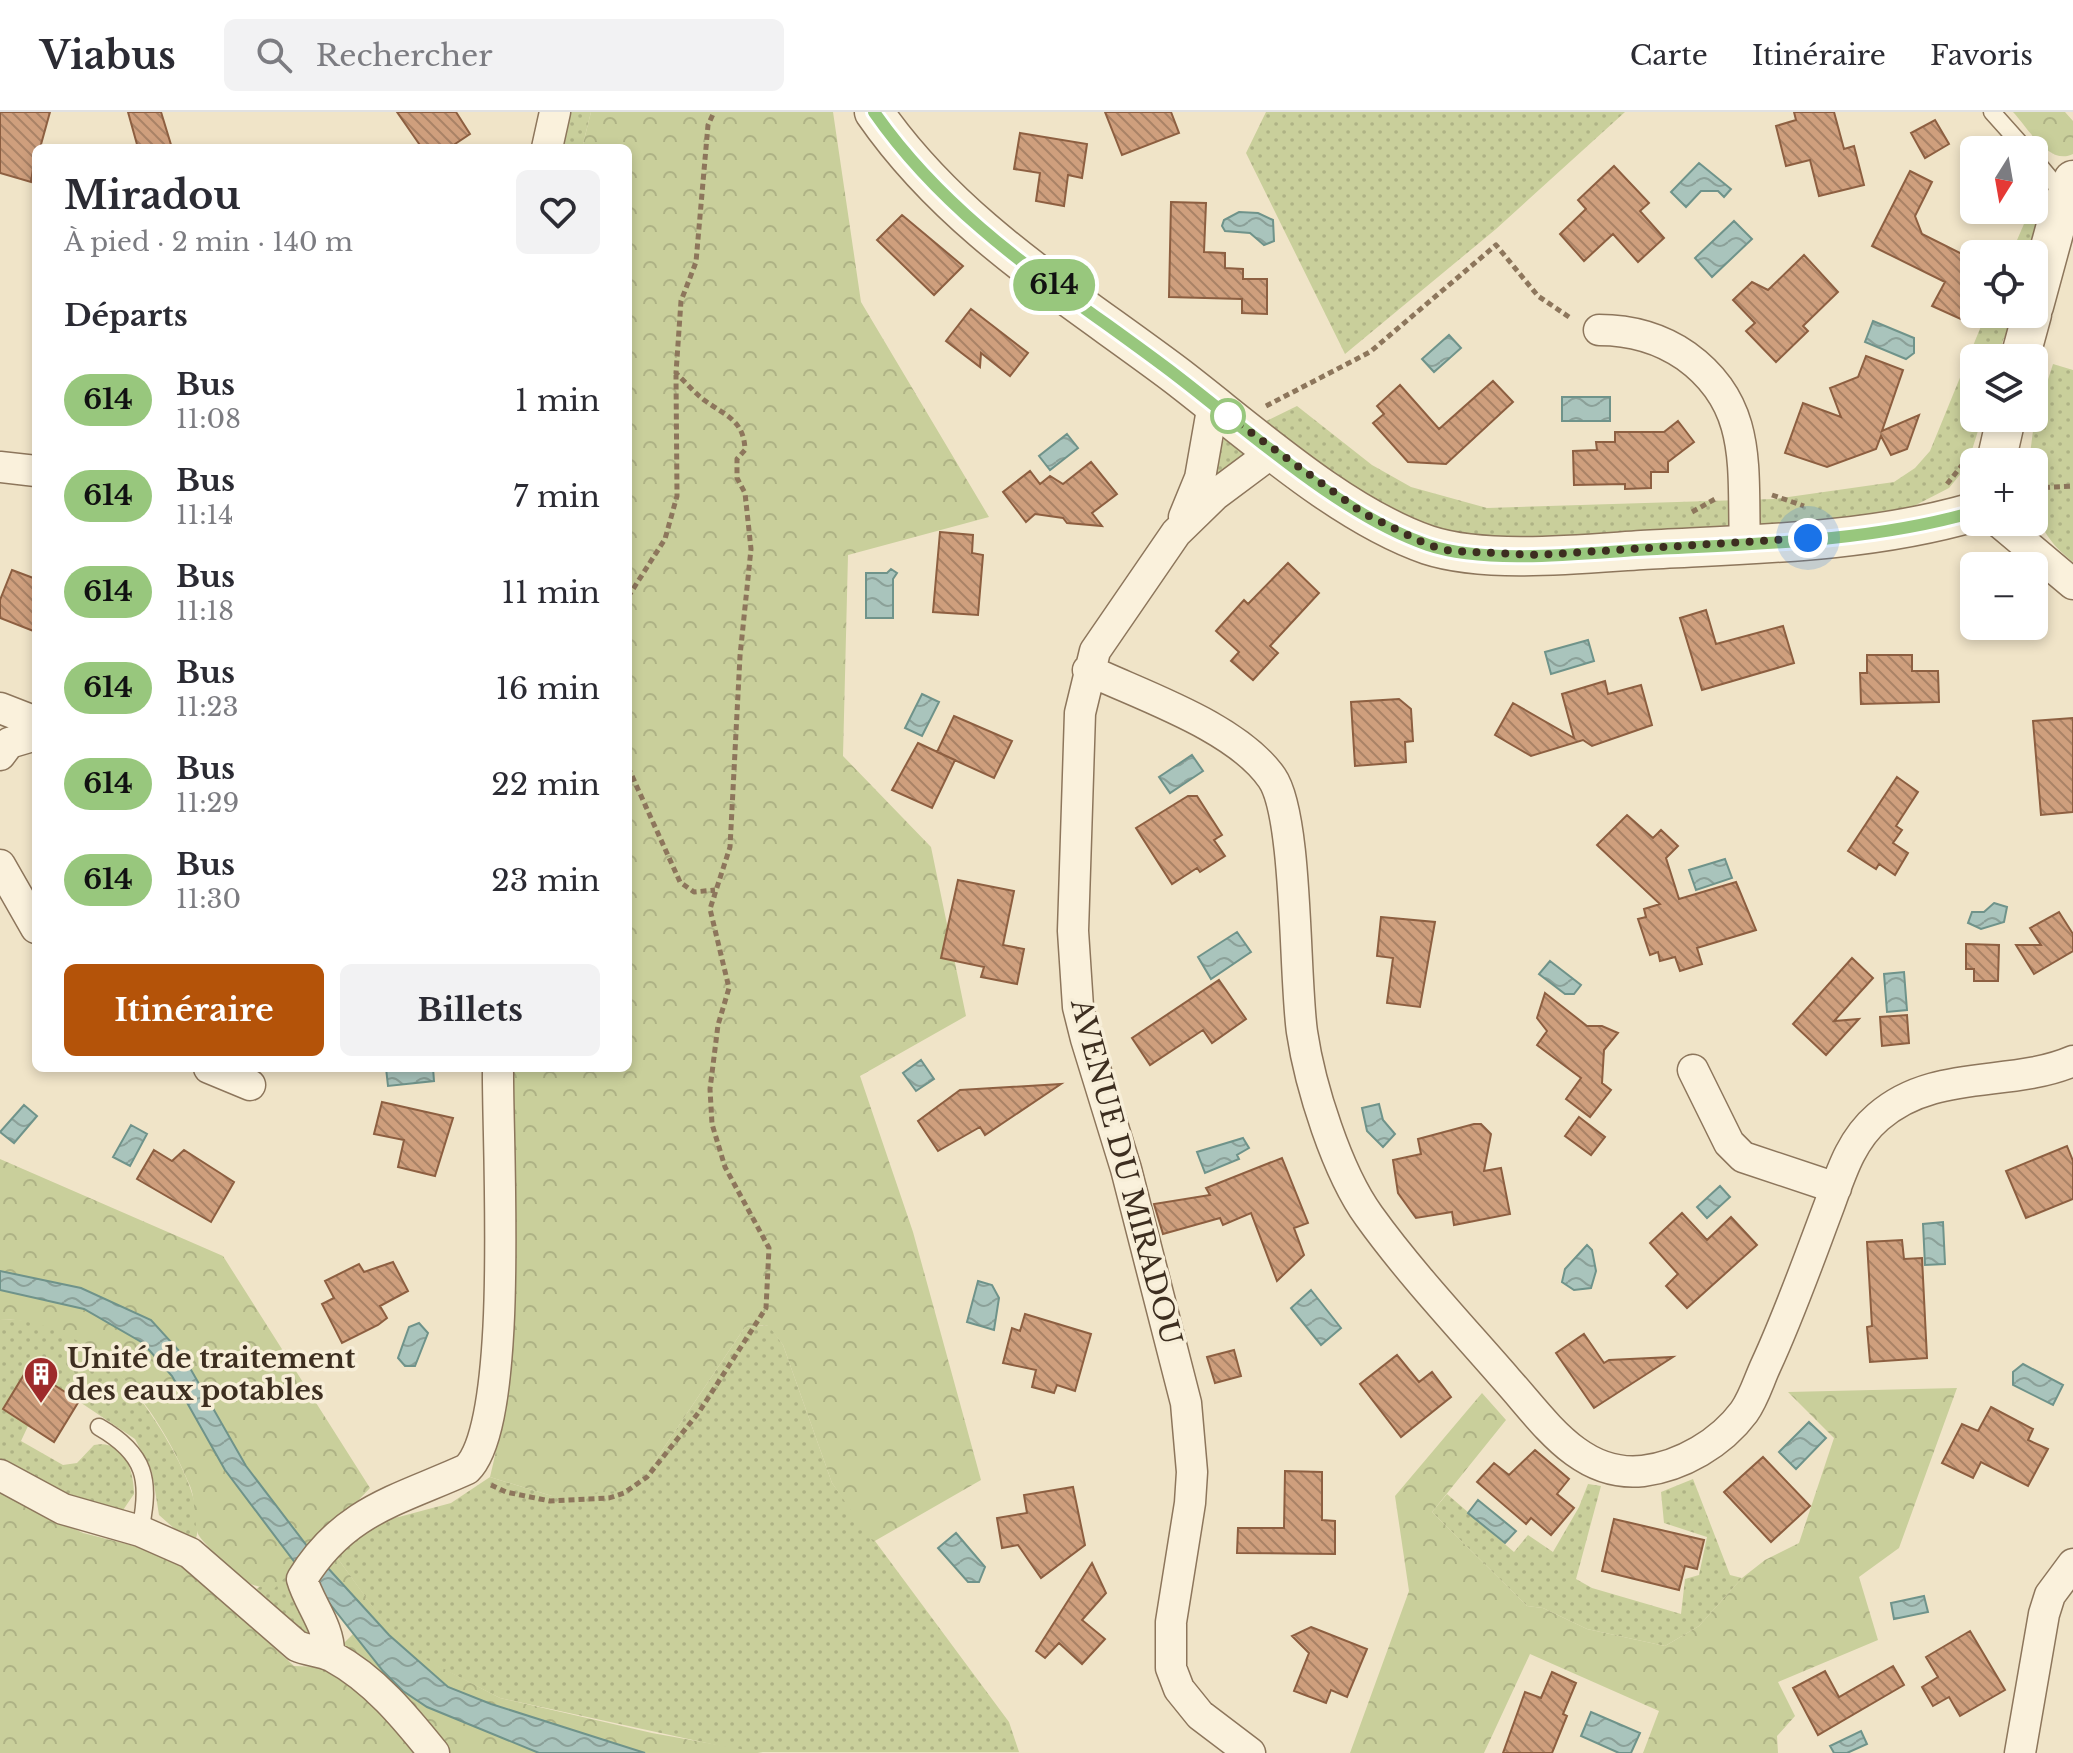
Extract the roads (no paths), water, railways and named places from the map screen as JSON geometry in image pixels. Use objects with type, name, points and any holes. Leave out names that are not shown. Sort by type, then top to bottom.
[{"type":"street","points":[[548,144],[555,112]]},
{"type":"street","points":[[874,112],[901,150],[966,219],[1213,404],[1272,435],[1384,525],[1451,551],[1537,555],[1745,544],[1923,527],[1960,516]]},
{"type":"street","points":[[2048,259],[2069,188]]},
{"type":"street","points":[[1599,330],[1637,333],[1678,350],[1722,389],[1734,413],[1743,490],[1745,544]]},
{"type":"street","name":"AVENUE DU MIRADOU","points":[[1213,404],[1195,495],[1176,533],[1105,634],[1088,670],[1080,713],[1073,931],[1078,1007],[1170,1332],[1190,1437],[1190,1503],[1171,1622],[1171,1668],[1179,1689],[1200,1715],[1250,1753]]},
{"type":"street","name":"AVENUE DU MIRADOU","points":[[1176,533],[1272,435]]},
{"type":"street","points":[[0,467],[32,471]]},
{"type":"street","points":[[2016,536],[2073,584]]},
{"type":"street","points":[[1088,670],[1198,721],[1238,746],[1270,775],[1279,791],[1288,846],[1303,1035],[1335,1154],[1367,1214],[1561,1441],[1579,1456],[1620,1470],[1642,1471],[1688,1457],[1729,1429],[1746,1409],[1779,1336],[1836,1188],[1861,1133],[1894,1104],[1917,1093],[1970,1079],[2027,1073],[2073,1061]]},
{"type":"street","points":[[0,708],[32,720]]},
{"type":"street","points":[[0,721],[4,729],[1,753]]},
{"type":"street","points":[[1,753],[18,738],[32,736]]},
{"type":"street","points":[[0,865],[32,921]]},
{"type":"street","points":[[1693,1070],[1729,1143],[1743,1157],[1836,1188]]},
{"type":"street","points":[[219,1072],[250,1085]]},
{"type":"street","points":[[329,1654],[326,1631],[306,1596],[302,1579],[311,1563],[364,1513],[467,1469],[479,1456],[486,1438],[493,1389],[502,1234],[498,1072]]},
{"type":"street","points":[[0,1475],[63,1509],[169,1542],[204,1563],[297,1646],[315,1653],[329,1654],[381,1692],[434,1753]]},
{"type":"street","points":[[2020,1753],[2044,1614],[2050,1595],[2073,1564]]},
{"type":"lane","points":[[1992,112],[2013,136]]},
{"type":"lane","points":[[2048,171],[2069,188]]},
{"type":"lane","points":[[99,1427],[122,1441],[141,1467],[146,1490],[140,1531]]},
{"type":"water","points":[[1699,163],[1731,189],[1724,197],[1718,191],[1701,191],[1686,207],[1671,192]]},
{"type":"water","points":[[1239,212],[1258,213],[1273,220],[1274,241],[1264,245],[1250,233],[1225,231],[1222,226],[1224,220]]},
{"type":"water","points":[[1734,221],[1752,239],[1712,277],[1695,258]]},
{"type":"water","points":[[1873,321],[1914,338],[1914,353],[1906,359],[1865,342]]},
{"type":"water","points":[[1449,335],[1461,348],[1434,372],[1422,359]]},
{"type":"water","points":[[1562,397],[1610,397],[1610,421],[1562,421]]},
{"type":"water","points":[[1067,434],[1078,448],[1050,470],[1039,456]]},
{"type":"water","points":[[891,569],[897,573],[893,579],[893,618],[866,618],[866,573],[887,573]]},
{"type":"water","points":[[1588,640],[1594,661],[1551,674],[1545,652]]},
{"type":"water","points":[[922,694],[939,702],[922,736],[905,728]]},
{"type":"water","points":[[1192,755],[1203,771],[1170,793],[1159,777]]},
{"type":"water","points":[[1725,859],[1732,878],[1696,890],[1689,870]]},
{"type":"water","points":[[1994,903],[2007,907],[2004,922],[1981,929],[1968,923],[1972,912],[1984,912]]},
{"type":"water","points":[[1237,932],[1251,952],[1211,979],[1198,957]]},
{"type":"water","points":[[1550,961],[1581,985],[1574,994],[1565,994],[1539,974]]},
{"type":"water","points":[[1904,972],[1907,1010],[1887,1012],[1884,974]]},
{"type":"water","points":[[921,1060],[934,1079],[916,1091],[903,1073]]},
{"type":"water","points":[[386,1072],[433,1072],[434,1081],[388,1086]]},
{"type":"water","points":[[1379,1104],[1383,1120],[1395,1134],[1383,1147],[1367,1131],[1362,1108]]},
{"type":"water","points":[[24,1105],[37,1116],[14,1143],[0,1132]]},
{"type":"water","points":[[131,1125],[147,1134],[130,1166],[113,1157]]},
{"type":"water","points":[[1243,1138],[1249,1148],[1237,1155],[1239,1159],[1205,1173],[1197,1152]]},
{"type":"water","points":[[1720,1186],[1730,1197],[1707,1218],[1697,1207]]},
{"type":"water","points":[[1943,1222],[1945,1264],[1925,1265],[1923,1224]]},
{"type":"water","points":[[1587,1245],[1592,1250],[1596,1271],[1591,1288],[1574,1290],[1562,1282],[1565,1269]]},
{"type":"water","points":[[0,1271],[81,1288],[151,1320],[182,1354],[246,1466],[310,1550],[296,1564],[225,1470],[172,1376],[143,1343],[84,1309],[0,1290]]},
{"type":"water","points":[[978,1281],[992,1285],[999,1298],[994,1330],[967,1322]]},
{"type":"water","points":[[1311,1290],[1341,1328],[1321,1345],[1291,1308]]},
{"type":"water","points":[[419,1323],[428,1333],[415,1366],[405,1366],[398,1358],[409,1327]]},
{"type":"water","points":[[2023,1364],[2063,1385],[2053,1405],[2013,1385],[2013,1372]]},
{"type":"water","points":[[1809,1422],[1826,1438],[1796,1469],[1779,1452]]},
{"type":"water","points":[[1478,1500],[1516,1531],[1505,1543],[1468,1513]]},
{"type":"water","points":[[956,1533],[985,1567],[979,1582],[968,1582],[938,1548]]},
{"type":"water","points":[[327,1567],[389,1635],[448,1687],[491,1704],[645,1753],[539,1753],[427,1707],[403,1691],[383,1671],[311,1580]]},
{"type":"water","points":[[1924,1596],[1928,1612],[1894,1619],[1891,1603]]},
{"type":"water","points":[[1591,1712],[1640,1733],[1631,1753],[1619,1753],[1581,1736]]},
{"type":"water","points":[[1861,1731],[1867,1744],[1847,1753],[1834,1753],[1830,1746]]},
{"type":"place","name":"Unité de traitement des eaux potables","points":[[41,1405]]}]
